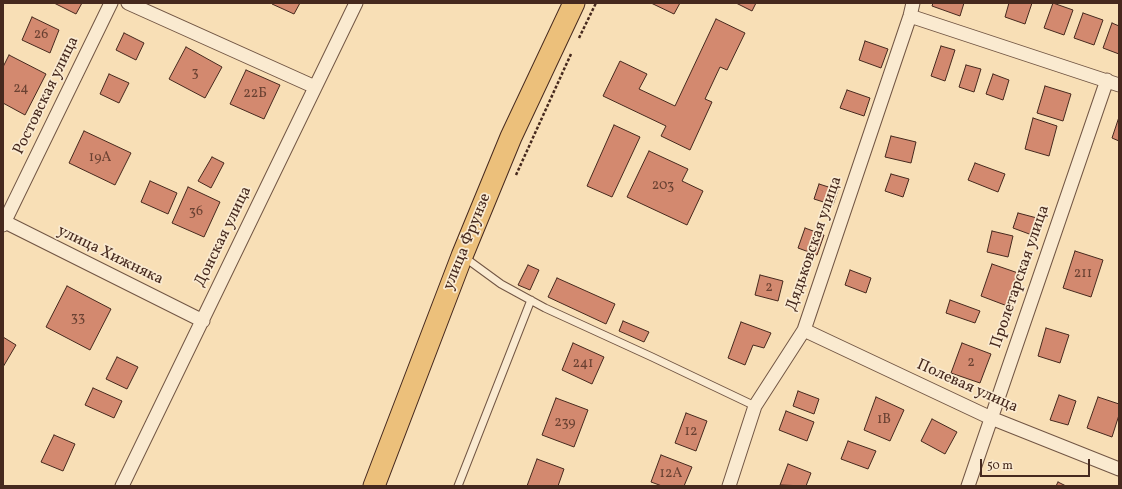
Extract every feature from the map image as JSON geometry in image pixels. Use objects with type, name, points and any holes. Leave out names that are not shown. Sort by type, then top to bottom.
[{"type":"main road","name":"улица Фрунзе","points":[[374,486],[462,256],[511,137],[574,3]]},
{"type":"street","name":"Ростовская улица","points":[[3,222],[110,3]]},
{"type":"street","points":[[128,3],[315,87]]},
{"type":"street","name":"Донская улица","points":[[122,486],[356,3]]},
{"type":"street","name":"Дядьковская улица","points":[[729,486],[755,406],[804,330],[910,16],[913,3]]},
{"type":"street","points":[[910,16],[1113,82]]},
{"type":"street","name":"Пролетарская улица","points":[[968,486],[991,418],[1113,82]]},
{"type":"street","name":"улица Хижняка","points":[[3,222],[203,321]]},
{"type":"street","name":"Полевая улица","points":[[804,330],[991,418],[1119,469]]},
{"type":"lane","points":[[462,256],[501,284],[545,308],[755,406]]},
{"type":"lane","points":[[458,486],[530,300]]},
{"type":"building","points":[[54,3],[82,3],[76,14]]},
{"type":"building","points":[[300,3],[294,14],[272,4]]},
{"type":"building","points":[[651,3],[680,3],[674,14]]},
{"type":"building","points":[[736,3],[756,3],[752,11]]},
{"type":"building","points":[[933,3],[964,3],[960,16],[932,6]]},
{"type":"building","points":[[1009,3],[1032,3],[1025,24],[1005,17]]},
{"type":"building","points":[[1053,3],[1073,10],[1064,35],[1044,28]]},
{"type":"building","points":[[1083,13],[1103,20],[1094,45],[1074,38]]},
{"type":"building","points":[[32,17],[59,30],[50,53],[22,40]]},
{"type":"building","points":[[716,19],[745,33],[727,70],[720,67],[705,99],[712,102],[690,150],[661,136],[666,126],[603,96],[620,61],[647,74],[639,89],[675,106]]},
{"type":"building","points":[[1112,23],[1119,26],[1119,54],[1103,48]]},
{"type":"building","points":[[124,33],[144,43],[136,60],[116,50]]},
{"type":"building","points":[[865,41],[888,49],[881,68],[859,60]]},
{"type":"building","points":[[941,46],[955,50],[945,81],[931,76]]},
{"type":"building","points":[[186,47],[222,67],[205,98],[169,79]]},
{"type":"building","points":[[9,55],[46,74],[25,115],[3,103],[3,67]]},
{"type":"building","points":[[966,65],[981,69],[974,92],[959,87]]},
{"type":"building","points":[[246,70],[280,85],[264,119],[230,104]]},
{"type":"building","points":[[109,74],[129,83],[119,103],[100,94]]},
{"type":"building","points":[[993,74],[1009,80],[1003,100],[986,94]]},
{"type":"building","points":[[1045,86],[1071,94],[1063,121],[1037,113]]},
{"type":"building","points":[[847,90],[870,98],[864,116],[840,108]]},
{"type":"building","points":[[1119,117],[1119,141],[1112,138]]},
{"type":"building","points":[[1033,118],[1057,126],[1049,156],[1025,149]]},
{"type":"building","points":[[614,125],[640,137],[612,197],[587,186]]},
{"type":"building","points":[[84,131],[131,153],[115,185],[69,163]]},
{"type":"building","points":[[891,136],[916,142],[911,163],[885,157]]},
{"type":"building","points":[[649,151],[688,169],[682,181],[703,191],[687,225],[627,197]]},
{"type":"building","points":[[212,157],[224,163],[211,188],[198,181]]},
{"type":"building","points":[[975,163],[1005,174],[998,192],[968,180]]},
{"type":"building","points":[[891,174],[909,179],[903,197],[885,191]]},
{"type":"building","points":[[150,181],[177,193],[168,214],[141,202]]},
{"type":"building","points":[[819,184],[838,190],[833,205],[814,199]]},
{"type":"building","points":[[188,187],[220,202],[204,237],[172,223]]},
{"type":"building","points":[[1018,213],[1037,218],[1032,235],[1013,228]]},
{"type":"building","points":[[805,228],[824,235],[817,255],[798,248]]},
{"type":"building","points":[[992,231],[1013,236],[1008,257],[987,252]]},
{"type":"building","points":[[1075,251],[1103,260],[1091,297],[1063,288]]},
{"type":"building","points":[[992,264],[1021,274],[1010,307],[981,296]]},
{"type":"building","points":[[528,265],[539,270],[530,290],[518,285]]},
{"type":"building","points":[[850,270],[871,278],[866,293],[845,285]]},
{"type":"building","points":[[760,275],[783,281],[778,301],[755,295]]},
{"type":"building","points":[[557,278],[615,304],[606,324],[548,297]]},
{"type":"building","points":[[67,286],[111,309],[90,350],[46,327]]},
{"type":"building","points":[[950,300],[980,311],[975,323],[946,313]]},
{"type":"building","points":[[623,321],[649,332],[644,342],[619,331]]},
{"type":"building","points":[[741,322],[771,333],[764,348],[753,345],[745,365],[728,358]]},
{"type":"building","points":[[1046,328],[1069,335],[1060,363],[1038,356]]},
{"type":"building","points":[[3,337],[16,345],[3,367]]},
{"type":"building","points":[[573,343],[604,357],[592,384],[562,370]]},
{"type":"building","points":[[962,343],[991,354],[980,383],[951,373]]},
{"type":"building","points":[[117,357],[138,367],[127,389],[106,379]]},
{"type":"building","points":[[93,388],[122,401],[114,418],[85,405]]},
{"type":"building","points":[[798,391],[819,399],[814,414],[793,406]]},
{"type":"building","points":[[1059,395],[1076,401],[1068,425],[1050,420]]},
{"type":"building","points":[[876,397],[904,410],[890,441],[864,430]]},
{"type":"building","points":[[1098,397],[1119,404],[1119,415],[1112,437],[1087,428]]},
{"type":"building","points":[[556,398],[588,410],[574,447],[542,435]]},
{"type":"building","points":[[786,411],[814,422],[807,441],[779,430]]},
{"type":"building","points":[[686,413],[707,421],[696,451],[675,443]]},
{"type":"building","points":[[932,419],[957,432],[945,454],[921,441]]},
{"type":"building","points":[[54,435],[75,444],[63,471],[41,462]]},
{"type":"building","points":[[848,441],[876,451],[868,469],[841,459]]},
{"type":"building","points":[[661,455],[692,467],[684,486],[662,486],[651,482]]},
{"type":"building","points":[[537,459],[564,469],[558,486],[527,486]]},
{"type":"building","points":[[788,464],[811,473],[806,486],[780,485]]},
{"type":"building","points":[[1058,482],[1066,486],[1056,486]]}]
